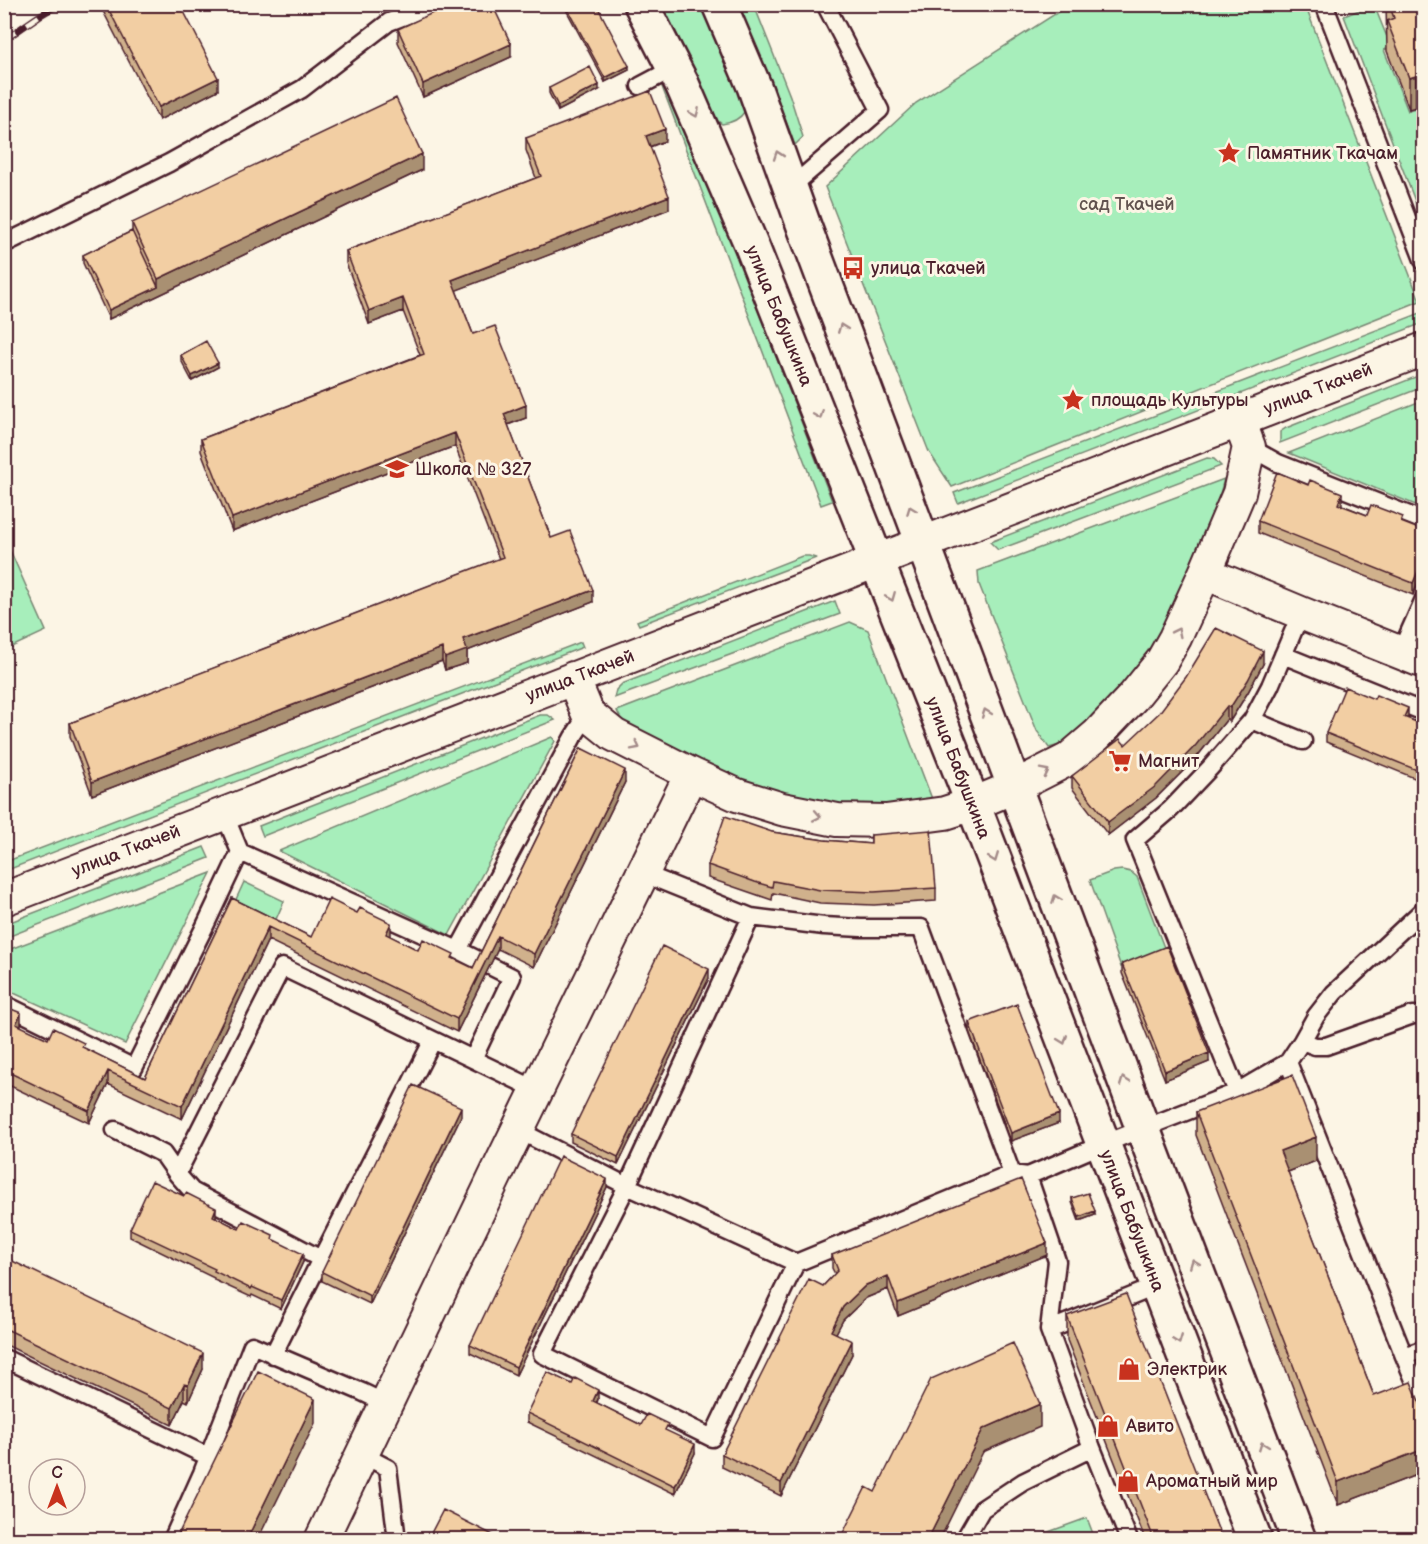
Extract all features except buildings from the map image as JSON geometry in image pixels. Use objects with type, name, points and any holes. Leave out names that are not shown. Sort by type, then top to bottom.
[{"type":"street","name":"улица Бабушкина","points":[[641,4],[682,84],[751,244],[973,804],[1255,1539]]},
{"type":"street","points":[[720,4],[754,86],[922,542],[1299,1539]]},
{"type":"street","name":"улица Ткачей","points":[[4,899],[877,562],[922,542],[1244,433],[1424,349]]},
{"type":"street","points":[[573,678],[588,714],[614,735],[737,795],[782,809],[837,820],[886,821],[945,813],[973,804],[1014,787],[1069,759],[1097,735],[1133,697],[1162,661],[1205,573],[1239,493],[1244,433]]},
{"type":"street","points":[[1205,573],[1412,658]]},
{"type":"street","points":[[321,1539],[691,774]]},
{"type":"lane","points":[[4,244],[168,163],[302,89],[389,22],[436,4]]},
{"type":"lane","points":[[790,188],[879,110],[825,4]]},
{"type":"lane","points":[[1324,4],[1424,262]]},
{"type":"lane","points":[[640,86],[674,68]]},
{"type":"lane","points":[[1244,433],[1278,463],[1424,521]]},
{"type":"lane","points":[[1412,658],[1424,599]]},
{"type":"lane","points":[[1237,1092],[1135,840],[1171,809],[1252,720],[1270,686],[1301,613]]},
{"type":"lane","points":[[1284,655],[1424,712]]},
{"type":"lane","points":[[458,950],[573,737],[588,714]]},
{"type":"lane","points":[[1252,720],[1303,741]]},
{"type":"lane","points":[[224,813],[240,852],[458,950],[512,977],[472,1059]]},
{"type":"lane","points":[[4,1004],[134,1068],[200,938],[240,852]]},
{"type":"lane","points":[[642,873],[751,917],[824,926],[921,927],[1020,1175],[1057,1261],[1049,1330],[1092,1448],[1129,1539]]},
{"type":"lane","points":[[751,917],[627,1186],[542,1354],[712,1438],[796,1263],[1237,1092],[1288,1062],[1316,1016],[1334,993],[1424,909]]},
{"type":"lane","points":[[177,1174],[282,967],[537,1090]]},
{"type":"lane","points":[[1302,1041],[1316,1046],[1326,1046],[1413,1015],[1424,1015]]},
{"type":"lane","points":[[273,1355],[433,1040]]},
{"type":"lane","points":[[1288,1062],[1424,1403]]},
{"type":"lane","points":[[115,1130],[163,1154],[192,1191],[321,1259]]},
{"type":"lane","points":[[518,1130],[627,1186],[796,1263]]},
{"type":"lane","points":[[1049,1330],[1157,1286]]},
{"type":"lane","points":[[172,1539],[209,1456],[252,1345],[385,1403]]},
{"type":"lane","points":[[1404,1356],[1424,1349]]},
{"type":"lane","points":[[4,1358],[209,1456]]},
{"type":"lane","points":[[964,1539],[982,1509],[1023,1482],[1092,1448]]},
{"type":"lane","points":[[361,1454],[388,1468],[397,1539]]},
{"type":"green space","points":[[663,5],[702,5],[716,34],[745,111],[732,122],[722,124],[718,121]]},
{"type":"green space","points":[[738,5],[754,5],[790,96],[803,137],[795,145],[770,79]]},
{"type":"green space","name":"сад Ткачей","points":[[1069,5],[1305,5],[1420,301],[952,487],[929,452],[825,187],[916,103]]},
{"type":"green space","points":[[1374,5],[1391,47],[1384,50],[1408,111],[1415,109],[1423,131],[1423,222],[1344,16]]},
{"type":"green space","points":[[669,80],[832,501],[821,505],[661,84]]},
{"type":"green space","points":[[1423,312],[1423,323],[958,503],[954,493]]},
{"type":"green space","points":[[1423,374],[1423,387],[1280,443],[1280,432],[1286,428]]},
{"type":"green space","points":[[1423,400],[1423,508],[1289,453]]},
{"type":"green space","points":[[1207,458],[1214,459],[1221,466],[998,550],[990,542]]},
{"type":"green space","points":[[1224,479],[1217,505],[1160,639],[1123,687],[1085,726],[1063,744],[1049,748],[1037,731],[979,584],[978,571]]},
{"type":"green space","points":[[5,539],[46,631],[4,650]]},
{"type":"green space","points":[[802,556],[816,558],[639,625],[637,621]]},
{"type":"green space","points":[[835,601],[840,614],[614,698],[616,690],[622,684]]},
{"type":"green space","points":[[850,622],[868,630],[932,799],[886,806],[838,805],[786,796],[742,783],[625,727],[617,711]]},
{"type":"green space","points":[[581,642],[583,647],[5,871],[5,862]]},
{"type":"green space","points":[[540,715],[548,715],[555,720],[263,836],[259,826]]},
{"type":"green space","points":[[552,737],[555,741],[449,935],[279,851]]},
{"type":"green space","points":[[204,847],[209,858],[5,938],[5,924]]},
{"type":"green space","points":[[1122,870],[1131,872],[1137,877],[1165,950],[1121,967],[1090,880]]},
{"type":"green space","points":[[211,873],[125,1044],[5,989],[5,951]]},
{"type":"green space","points":[[244,882],[284,901],[273,926],[232,908]]},
{"type":"green space","points":[[1087,1518],[1095,1539],[1029,1539]]},
{"type":"railway","points":[[4,40],[59,4]]},
{"type":"place","name":"Памятник Ткачам","points":[[1229,153]]},
{"type":"place","name":"улица Ткачей","points":[[853,268]]},
{"type":"place","name":"площадь Культуры","points":[[1073,400]]},
{"type":"place","name":"Школа № 327","points":[[397,469]]},
{"type":"place","name":"Магнит","points":[[1120,761]]},
{"type":"place","name":"Электрик","points":[[1129,1369]]},
{"type":"place","name":"Авито","points":[[1108,1426]]},
{"type":"place","name":"Ароматный мир","points":[[1128,1481]]}]
